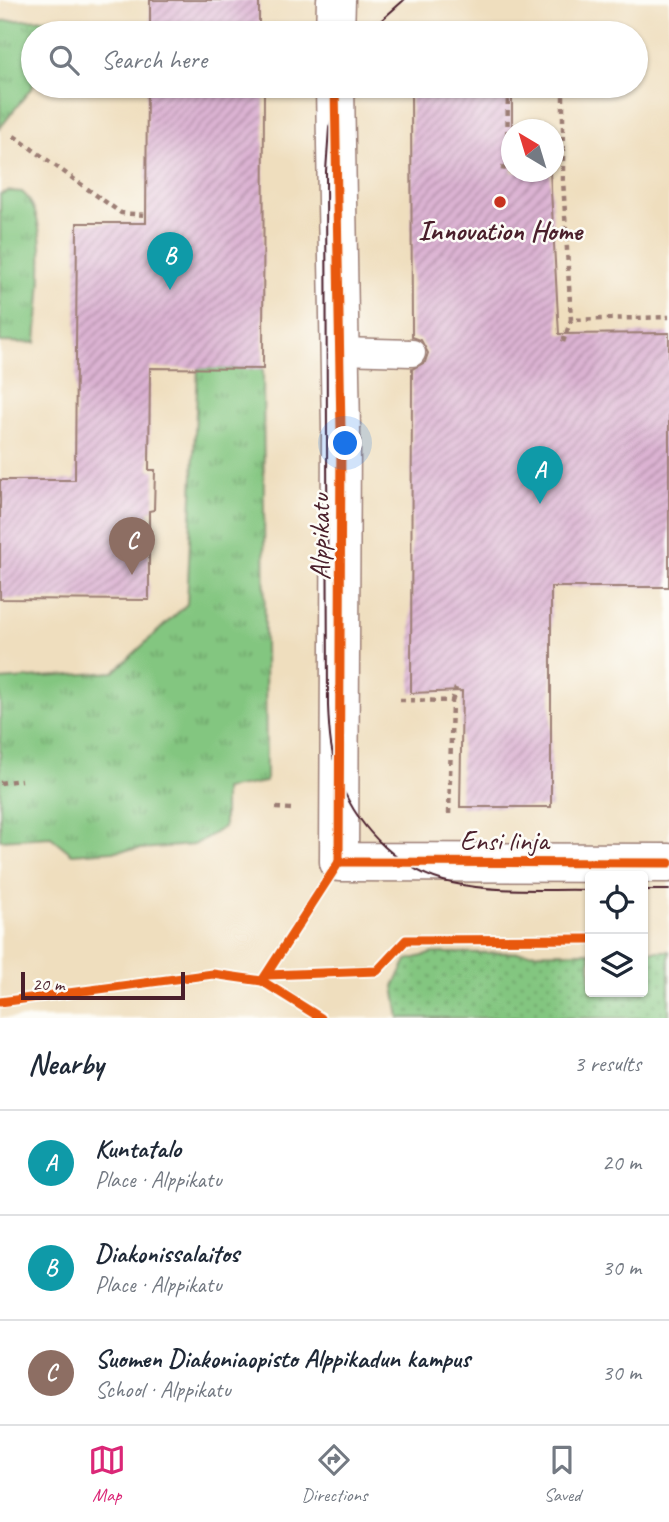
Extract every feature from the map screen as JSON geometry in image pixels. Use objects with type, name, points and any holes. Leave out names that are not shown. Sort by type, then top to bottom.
[{"type":"street","points":[[335,0],[335,21]]},
{"type":"street","name":"Alppikatu","points":[[335,98],[340,351],[339,862]]},
{"type":"street","name":"Ensi linja","points":[[339,862],[669,863]]},
{"type":"lane","points":[[340,351],[412,353]]},
{"type":"path","points":[[500,168],[507,169],[508,98]]},
{"type":"path","points":[[563,98],[571,320],[563,342]]},
{"type":"path","points":[[14,136],[121,213],[146,215]]},
{"type":"path","points":[[571,320],[669,317]]},
{"type":"path","points":[[449,823],[452,701],[456,688]]},
{"type":"path","points":[[400,700],[452,701]]},
{"type":"path","points":[[0,783],[21,780]]},
{"type":"green space","points":[[51,19],[59,21],[21,21],[21,98],[24,98],[0,128],[0,21]]},
{"type":"green space","points":[[9,191],[22,192],[32,204],[38,221],[41,286],[36,343],[0,342],[0,194]]},
{"type":"green space","points":[[198,368],[263,369],[266,782],[224,789],[224,827],[194,845],[72,854],[51,837],[0,840],[0,680],[114,672],[187,604]]},
{"type":"green space","points":[[648,951],[669,951],[669,1018],[399,1018],[394,986],[407,960],[434,953],[585,952],[585,997],[648,997]]},
{"type":"building","points":[[150,0],[259,0],[259,21],[150,21]]},
{"type":"building","points":[[147,98],[264,98],[263,369],[150,368],[149,470],[155,470],[154,510],[149,511],[149,600],[0,599],[0,480],[75,480],[77,223],[146,223]]},
{"type":"building","points":[[411,98],[512,98],[512,119],[501,119],[501,182],[551,182],[559,334],[669,333],[669,587],[551,587],[551,807],[460,807],[462,691],[411,693],[412,369],[425,362],[428,353],[421,340],[412,337]]},
{"type":"tram line","points":[[380,21],[404,0]]},
{"type":"tram line","points":[[336,98],[329,128],[326,171],[328,706],[331,745],[338,775],[349,801],[371,833],[400,859],[434,878],[486,888],[585,890]]},
{"type":"tram line","points":[[648,890],[669,890]]},
{"type":"cycle path","points":[[335,98],[341,431],[339,862]]},
{"type":"cycle path","points":[[339,862],[669,863]]},
{"type":"cycle path","points":[[262,981],[339,862]]},
{"type":"cycle path","points":[[267,975],[377,971],[406,940],[585,939]]},
{"type":"cycle path","points":[[0,1002],[213,974],[262,981],[321,1018]]},
{"type":"place","name":"Innovation Home","points":[[500,202]]},
{"type":"place","name":"Diakonissalaitos","points":[[170,290]]},
{"type":"place","name":"Kuntatalo","points":[[540,504]]},
{"type":"place","name":"Suomen Diakoniaopisto Alppikadun kampus","points":[[132,575]]}]
